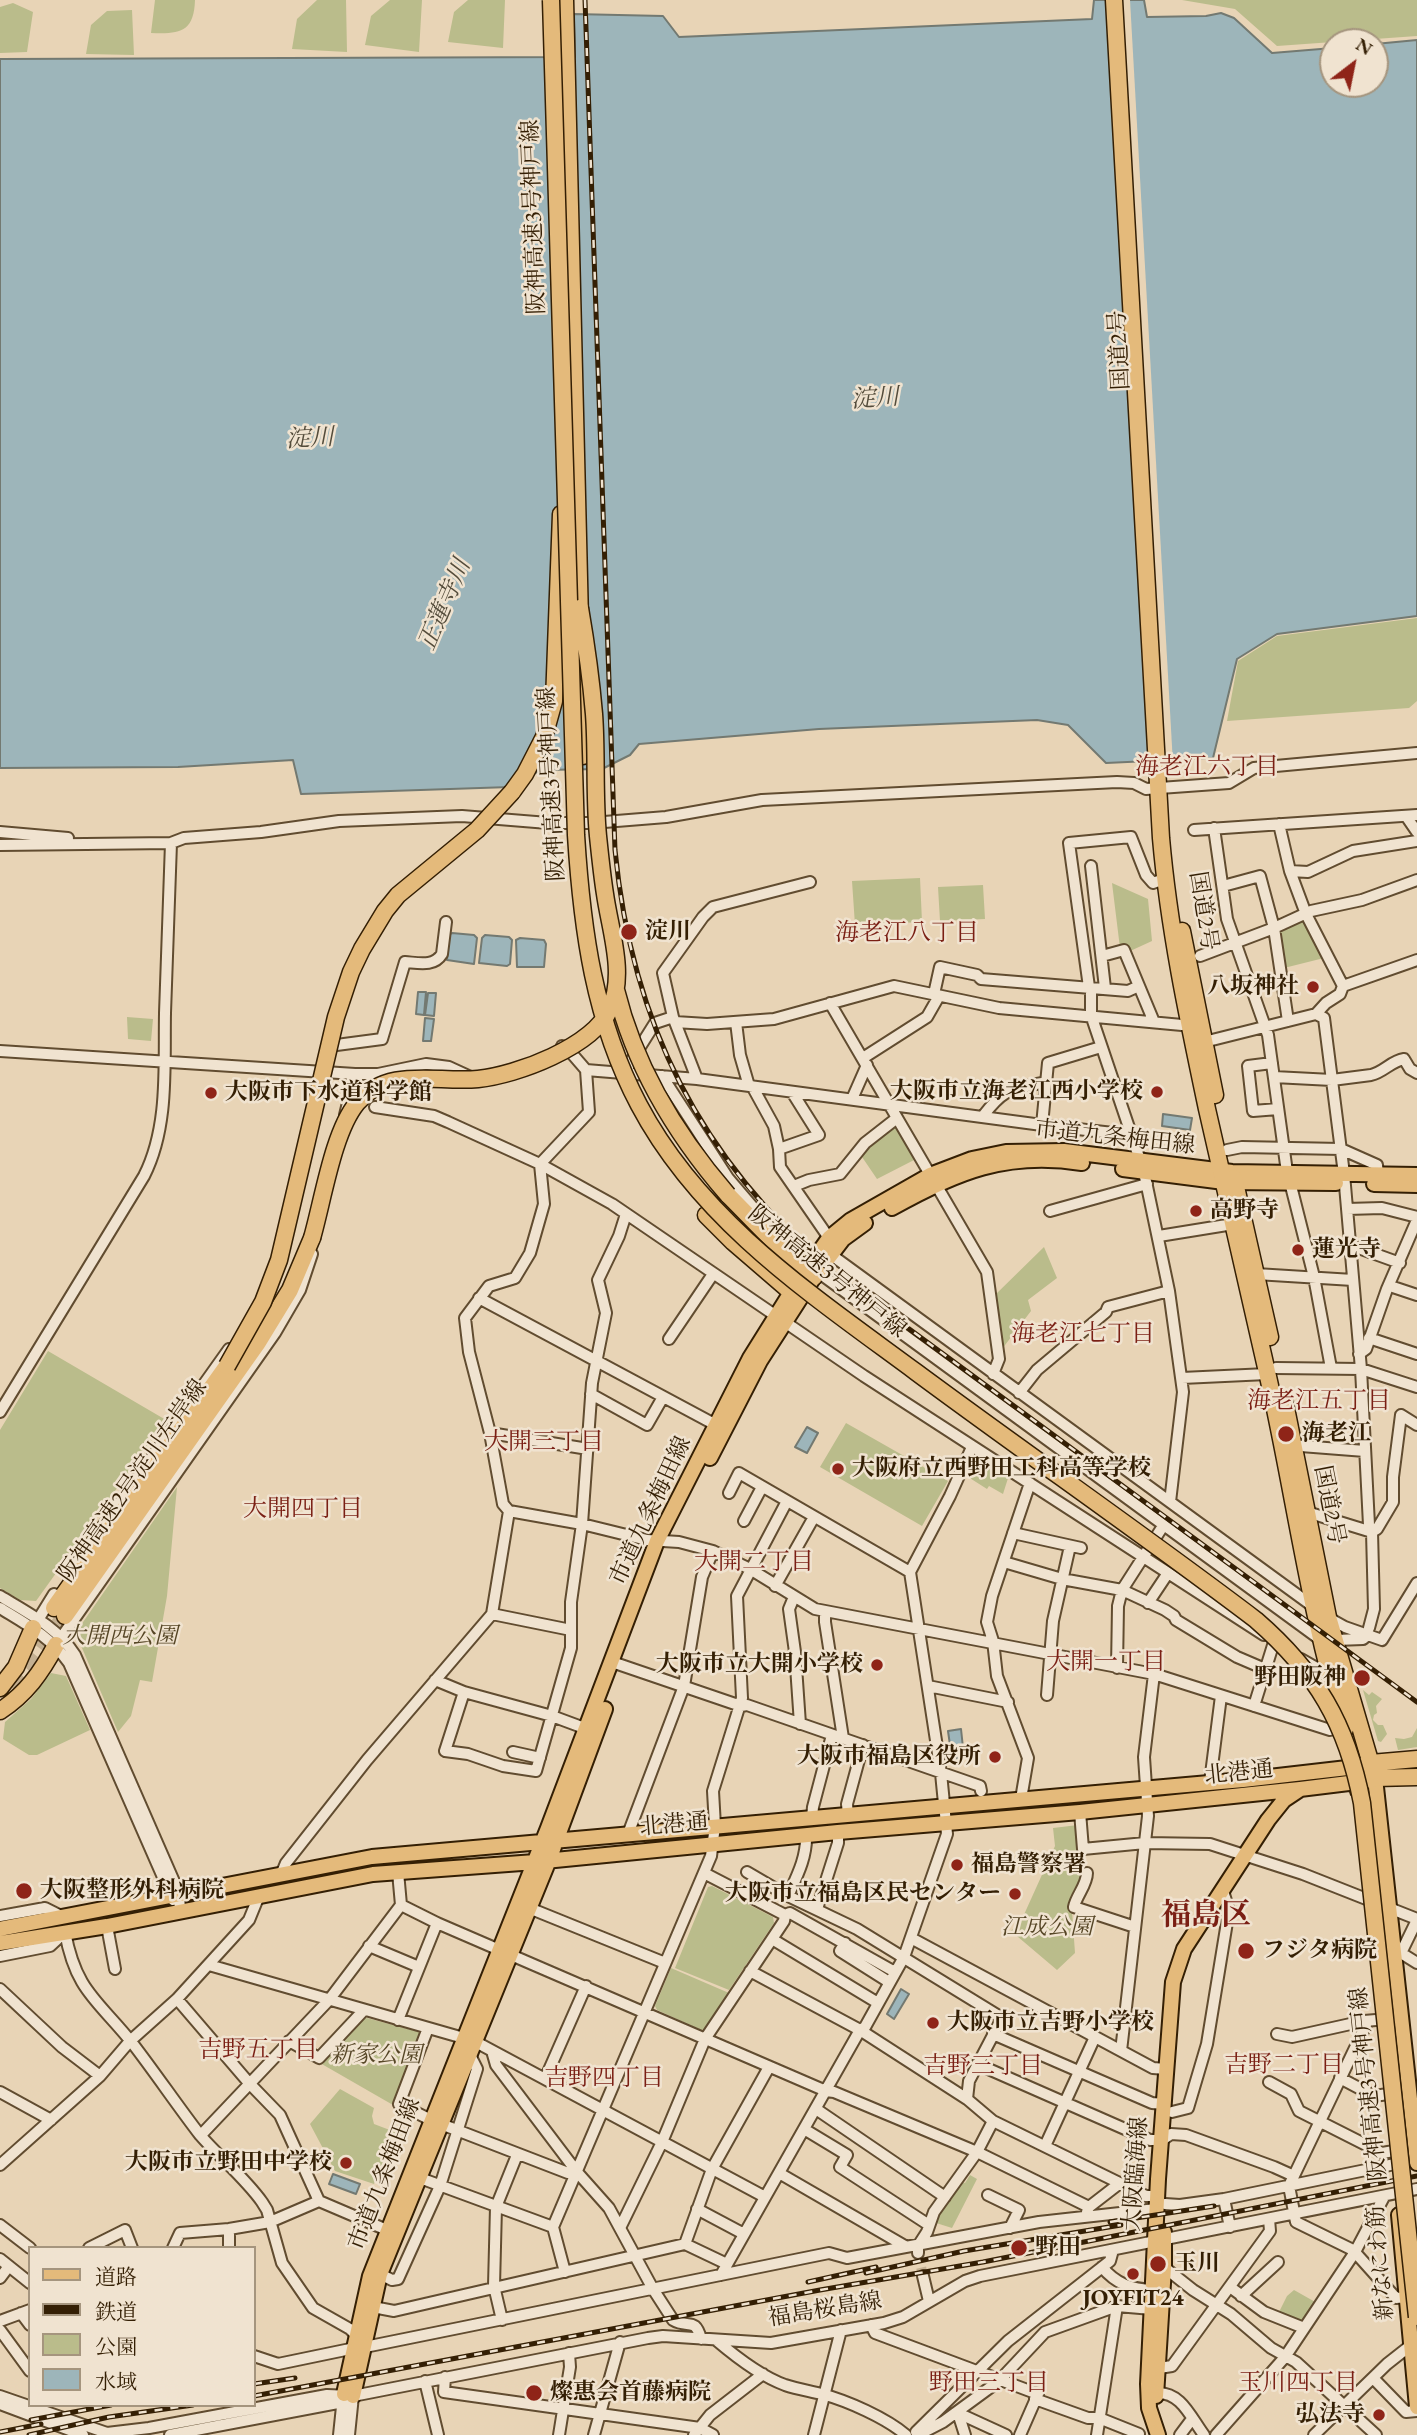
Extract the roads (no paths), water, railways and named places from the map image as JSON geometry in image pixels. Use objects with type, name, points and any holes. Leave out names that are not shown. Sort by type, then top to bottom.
[{"type":"highway","name":"阪神高速3号神戸線","points":[[551,0],[564,484],[578,754],[594,935],[616,1030],[640,1087],[666,1132],[687,1162],[731,1212],[779,1256],[827,1294],[1278,1626],[1307,1654],[1338,1699],[1358,1743],[1372,1800],[1417,2224]]},
{"type":"highway","name":"阪神高速3号神戸線","points":[[565,0],[580,608],[580,900],[595,992],[607,1033],[624,1076],[649,1122],[680,1169],[725,1219],[795,1282],[1256,1620],[1299,1662],[1329,1704],[1350,1750],[1362,1803],[1417,2317]]},
{"type":"highway","name":"国道2号","points":[[1114,0],[1163,784],[1179,911],[1227,1150],[1233,1224],[1307,1512],[1328,1618],[1329,1675],[1344,1725],[1365,1772]]},
{"type":"highway","name":"国道2号","points":[[1123,0],[1163,784],[1164,879],[1176,960],[1228,1177],[1256,1274],[1272,1371]]},
{"type":"highway","points":[[232,1369],[279,1260],[336,1017],[362,949],[398,895],[477,830],[495,811],[525,774],[551,719],[556,683],[559,525],[564,484]]},
{"type":"highway","points":[[232,1369],[275,1315],[303,1263],[344,1125],[363,1096],[395,1080],[480,1079],[515,1070],[582,1039],[600,1025],[610,1008],[616,990],[616,964],[599,852],[594,715],[580,608]]},
{"type":"highway","points":[[578,754],[599,910],[614,982],[637,1053],[658,1098],[697,1160],[728,1195],[812,1271]]},
{"type":"highway","points":[[578,754],[568,837],[570,904],[595,1030],[617,1083],[650,1144],[690,1197],[756,1263],[791,1292]]},
{"type":"highway","name":"阪神高速2号淀川左岸線","points":[[60,1612],[232,1369]]},
{"type":"highway","name":"国道2号","points":[[1288,1445],[1312,1605],[1328,1640],[1365,1772]]},
{"type":"highway","points":[[0,1688],[16,1667],[36,1624]]},
{"type":"highway","points":[[0,1711],[33,1682],[58,1641]]},
{"type":"highway","points":[[1365,1772],[1417,1759]]},
{"type":"highway","points":[[1365,1772],[1417,1777]]},
{"type":"main road","name":"市道九条梅田線","points":[[359,2344],[373,2306],[393,2231],[542,1861],[662,1541],[750,1358],[780,1319],[827,1247],[860,1215],[972,1159],[1025,1150],[1064,1151],[1144,1173],[1344,1178],[1417,1185]]},
{"type":"main road","name":"市道九条梅田線","points":[[1344,1178],[1378,1174],[1417,1175]]},
{"type":"main road","name":"市道九条梅田線","points":[[662,1541],[760,1361],[791,1292],[812,1271]]},
{"type":"main road","name":"市道九条梅田線","points":[[549,1842],[587,1729],[616,1663]]},
{"type":"main road","name":"北港通","points":[[0,1943],[174,1894],[372,1857],[1145,1787],[1365,1772]]},
{"type":"main road","name":"北港通","points":[[0,1929],[64,1924],[107,1926],[373,1874],[1080,1812],[1300,1789],[1365,1772]]},
{"type":"main road","name":"新なにわ筋","points":[[1365,1772],[1370,1899],[1395,2157],[1391,2195],[1401,2243],[1414,2342],[1417,2409]]},
{"type":"main road","points":[[1365,1772],[1397,1954],[1400,2018],[1414,2108],[1417,2161]]},
{"type":"main road","name":"大阪臨海線","points":[[1168,2108],[1166,2068],[1173,1982],[1184,1949],[1268,1820],[1284,1800],[1300,1789]]},
{"type":"main road","points":[[1253,1794],[1267,1801],[1270,1810],[1268,1820]]},
{"type":"main road","name":"市道九条梅田線","points":[[506,1952],[529,1908],[542,1861]]},
{"type":"main road","name":"大阪臨海線","points":[[1156,2429],[1149,2408],[1159,2203],[1179,1993],[1196,1933]]},
{"type":"main road","name":"市道九条梅田線","points":[[346,2397],[359,2344],[370,2276],[419,2178],[436,2122]]},
{"type":"main road","name":"大阪臨海線","points":[[1156,2429],[1164,2267],[1159,2240]]},
{"type":"street","points":[[0,845],[171,843],[184,838],[261,832],[339,821],[462,816],[548,824],[592,823],[666,817],[762,800],[818,796],[1117,782],[1134,783],[1146,789],[1163,784],[1228,783],[1254,768],[1417,753]]},
{"type":"street","points":[[1194,830],[1412,816],[1417,832]]},
{"type":"street","points":[[1212,1040],[1316,1014],[1340,994],[1343,986],[1306,914],[1290,871],[1279,824]]},
{"type":"street","points":[[1214,828],[1227,919],[1265,1027],[1288,1177],[1314,1277],[1331,1368]]},
{"type":"street","points":[[0,832],[123,844]]},
{"type":"street","points":[[1152,1518],[1168,1501],[1183,1392],[1182,1378],[1159,1236],[1144,1173],[1091,1015],[1091,989],[1069,843],[1131,837],[1146,875],[1153,883],[1164,879]]},
{"type":"street","points":[[1290,871],[1308,872],[1353,851],[1417,841]]},
{"type":"street","points":[[0,1412],[152,1160],[159,1134],[164,1061],[171,843]]},
{"type":"street","points":[[1091,866],[1105,988]]},
{"type":"street","points":[[1223,886],[1260,876],[1274,928],[1288,1021]]},
{"type":"street","points":[[1200,956],[1328,906],[1364,898],[1417,880]]},
{"type":"street","points":[[697,1079],[674,1019],[663,973],[713,906],[810,882]]},
{"type":"street","points":[[36,1624],[255,1309],[286,1242],[315,1137],[328,1046],[382,1039],[405,962],[430,963],[439,959],[446,922]]},
{"type":"street","points":[[1102,956],[1124,950],[1154,1022]]},
{"type":"street","points":[[1343,986],[1417,960]]},
{"type":"street","points":[[852,1099],[865,1062],[927,1017],[937,995],[940,967],[977,975],[981,979],[1128,991],[1139,986]]},
{"type":"street","points":[[628,1072],[628,1066],[655,1024],[674,1019],[736,1023],[774,1019],[894,986],[999,1008],[1182,1026]]},
{"type":"street","points":[[830,1003],[987,1272],[999,1359],[993,1374]]},
{"type":"street","points":[[662,1076],[728,1178],[812,1271],[1163,1527],[1328,1640],[1363,1639],[1369,1631],[1374,1609],[1372,1532],[1369,1525],[1361,1369],[1341,1149],[1324,1018],[1316,1014]]},
{"type":"street","points":[[736,1023],[740,1055],[751,1086],[774,1126],[780,1167],[794,1186],[827,1247],[993,1374],[1328,1618],[1385,1636],[1417,1583]]},
{"type":"street","points":[[0,1051],[355,1074],[378,1074],[426,1064],[449,1067],[483,1081],[501,1081],[530,1071],[563,1046],[586,1070],[589,1112],[540,1164],[544,1204],[530,1253],[515,1278],[489,1286],[465,1318],[469,1352],[490,1433],[503,1504],[509,1511],[713,1552],[750,1569],[815,1609],[1154,1674],[1330,1730],[1344,1725]]},
{"type":"street","points":[[1042,1125],[1046,1066],[1049,1062],[1101,1047]]},
{"type":"street","points":[[1274,1077],[1332,1080],[1377,1073],[1396,1060],[1404,1059],[1410,1069],[1417,1073]]},
{"type":"street","points":[[1272,1063],[1248,1066],[1253,1111],[1278,1109]]},
{"type":"street","points":[[586,1070],[697,1079],[1131,1135]]},
{"type":"street","points":[[58,1641],[291,1308],[309,1264],[355,1074]]},
{"type":"street","points":[[983,1116],[1007,1090],[1045,1082]]},
{"type":"street","points":[[779,1149],[819,1135],[792,1092]]},
{"type":"street","points":[[375,1107],[434,1116],[540,1164],[626,1214],[972,1447],[1273,1642],[1329,1675]]},
{"type":"street","points":[[794,1186],[840,1174],[865,1143],[897,1118]]},
{"type":"street","points":[[1227,1150],[1242,1147],[1341,1149],[1377,1165],[1378,1174]]},
{"type":"street","points":[[1050,1211],[1144,1173]]},
{"type":"street","points":[[1347,1209],[1382,1208],[1417,1219],[1366,1349],[1359,1354]]},
{"type":"street","points":[[464,1692],[445,1751],[468,1754],[503,1766],[536,1771],[571,1648],[571,1602],[582,1524],[592,1394],[606,1313],[598,1280],[626,1214]]},
{"type":"street","points":[[1159,1236],[1233,1224]]},
{"type":"street","points":[[1350,1245],[1399,1263]]},
{"type":"street","points":[[668,1339],[713,1274]]},
{"type":"street","points":[[1256,1274],[1353,1280]]},
{"type":"street","points":[[1390,1286],[1417,1295]]},
{"type":"street","points":[[1020,1393],[1037,1370],[1106,1312],[1108,1307],[1169,1291]]},
{"type":"street","points":[[479,1298],[716,1425]]},
{"type":"street","points":[[1369,1338],[1417,1354]]},
{"type":"street","points":[[1182,1378],[1331,1368],[1361,1369],[1417,1387]]},
{"type":"street","points":[[592,1394],[647,1425],[663,1397]]},
{"type":"street","points":[[1307,1512],[1372,1532],[1377,1530],[1393,1502],[1393,1477],[1401,1415],[1417,1425]]},
{"type":"street","points":[[490,1433],[587,1449]]},
{"type":"street","points":[[1288,1445],[1366,1451]]},
{"type":"street","points":[[721,2275],[904,1957],[947,1834],[941,1773],[910,1572],[972,1447]]},
{"type":"street","points":[[729,1493],[739,1473],[910,1572]]},
{"type":"street","points":[[1021,1799],[1028,1758],[997,1676],[993,1641],[987,1622],[992,1596],[1030,1483]]},
{"type":"street","points":[[744,1521],[762,1487]]},
{"type":"street","points":[[565,2272],[553,2227],[704,1873],[713,1844],[715,1826],[713,1791],[742,1698],[737,1596],[787,1501]]},
{"type":"street","points":[[281,1875],[286,1863],[492,1614],[509,1511]]},
{"type":"street","points":[[775,1586],[814,1517]]},
{"type":"street","points":[[1117,1668],[1118,1606],[1122,1590],[1163,1527]]},
{"type":"street","points":[[1013,1533],[1076,1547],[1062,1578],[1053,1621],[1047,1695]]},
{"type":"street","points":[[628,1835],[684,1686],[702,1577],[713,1552]]},
{"type":"street","points":[[1004,1562],[1062,1578],[1122,1590],[1174,1616],[1175,1620],[1237,1657],[1265,1669]]},
{"type":"street","points":[[1148,1603],[1168,1573]]},
{"type":"street","points":[[0,1596],[58,1641],[83,1690],[180,1911]]},
{"type":"street","points":[[794,1597],[789,1609],[800,1724]]},
{"type":"street","points":[[0,1608],[36,1624]]},
{"type":"street","points":[[812,1818],[813,1807],[838,1737],[825,1611]]},
{"type":"street","points":[[492,1614],[571,1630]]},
{"type":"street","points":[[1254,1706],[1273,1642]]},
{"type":"street","points":[[616,1663],[741,1706],[747,1705],[980,1786],[981,1791]]},
{"type":"street","points":[[1121,2051],[1148,1816],[1144,1758],[1154,1674]]},
{"type":"street","points":[[435,1680],[464,1692],[552,1716],[587,1729]]},
{"type":"street","points":[[928,1686],[1008,1702]]},
{"type":"street","points":[[1210,1782],[1221,1696]]},
{"type":"street","points":[[848,1815],[847,1804],[863,1745]]},
{"type":"street","points":[[513,1752],[540,1758]]},
{"type":"street","points":[[1080,1812],[1083,1849],[1145,1843],[1210,1844],[1370,1899],[1417,1919],[1397,1954],[1417,1963]]},
{"type":"street","points":[[817,1909],[838,1843],[838,1832]]},
{"type":"street","points":[[788,1896],[803,1860],[806,1835]]},
{"type":"street","points":[[201,2135],[329,2000],[401,1905],[398,1872]]},
{"type":"street","points":[[747,1872],[788,1896],[850,1925],[1002,2018],[969,2081],[967,2099]]},
{"type":"street","points":[[704,1873],[785,1915],[790,1913],[845,1943],[892,1977]]},
{"type":"street","points":[[1087,1874],[1087,1880],[1076,1897],[1074,1908],[1135,1927]]},
{"type":"street","points":[[993,2034],[1152,2104],[1168,2108],[1188,2108],[1207,2044],[1229,1910],[1223,1891]]},
{"type":"street","points":[[0,2165],[100,2076],[130,2041],[177,1999],[249,1920],[258,1898]]},
{"type":"street","points":[[401,1905],[769,2067],[977,2152],[1086,2213]]},
{"type":"street","points":[[0,1916],[45,1908],[64,1924],[69,1956],[80,1982],[130,2041],[201,2135],[255,2192],[267,2210],[282,2263],[313,2308],[350,2329],[359,2344]]},
{"type":"street","points":[[529,1908],[665,1963]]},
{"type":"street","points":[[620,2228],[662,2142],[705,2039],[784,1921],[785,1915]]},
{"type":"street","points":[[398,2020],[437,1923]]},
{"type":"street","points":[[0,1956],[50,1946],[64,1924]]},
{"type":"street","points":[[107,1926],[115,1969]]},
{"type":"street","points":[[911,1938],[1153,2068],[1166,2068]]},
{"type":"street","points":[[772,1939],[878,2003]]},
{"type":"street","points":[[369,1946],[419,1967]]},
{"type":"street","points":[[209,1965],[428,2028],[469,2045],[492,2051],[765,2197]]},
{"type":"street","points":[[750,1972],[860,2030],[967,2099],[993,2121],[1159,2203]]},
{"type":"street","points":[[545,2079],[586,1986]]},
{"type":"street","points":[[0,1989],[62,2047],[100,2076]]},
{"type":"street","points":[[177,1999],[280,2115],[319,2201],[417,2239]]},
{"type":"street","points":[[289,2041],[319,2058],[364,2010]]},
{"type":"street","points":[[1277,2034],[1292,2037],[1364,2021],[1400,2018]]},
{"type":"street","points":[[1366,2025],[1292,2181],[1293,2214],[1296,2222],[1355,2252],[1396,2298],[1408,2297]]},
{"type":"street","points":[[428,2028],[399,2104],[457,2132],[517,2155],[568,2173],[577,2172]]},
{"type":"street","points":[[1045,2146],[1095,2037]]},
{"type":"street","points":[[380,2274],[392,2280],[398,2279],[440,2186],[477,2069],[469,2045]]},
{"type":"street","points":[[492,2051],[496,2066],[577,2172],[609,2208],[675,2323],[696,2326],[700,2329],[701,2339]]},
{"type":"street","points":[[978,2064],[1150,2140],[1166,2137],[1193,2138],[1292,2181]]},
{"type":"street","points":[[685,2244],[712,2169],[769,2067]]},
{"type":"street","points":[[1340,2078],[1374,2096],[1388,2094]]},
{"type":"street","points":[[1269,2082],[1291,2094],[1299,2111],[1382,2154],[1395,2157]]},
{"type":"street","points":[[0,2092],[51,2120]]},
{"type":"street","points":[[816,2109],[945,2197]]},
{"type":"street","points":[[918,2250],[945,2197],[977,2152],[993,2121]]},
{"type":"street","points":[[804,2129],[847,2155],[840,2166],[929,2225]]},
{"type":"street","points":[[502,2320],[494,2286],[496,2207],[517,2155]]},
{"type":"street","points":[[779,2173],[905,2246],[918,2250],[1086,2213],[1159,2203],[1180,2205],[1224,2199],[1395,2157]]},
{"type":"street","points":[[419,2178],[553,2227]]},
{"type":"street","points":[[1086,2213],[1120,2183]]},
{"type":"street","name":"福島桜島線","points":[[170,2435],[218,2426],[327,2395],[346,2397],[620,2342],[663,2336],[771,2343],[871,2325],[903,2317],[965,2281],[980,2276],[1417,2189]]},
{"type":"street","points":[[988,2195],[1018,2210],[1010,2228]]},
{"type":"street","points":[[1216,2435],[1285,2357],[1391,2195]]},
{"type":"street","points":[[1224,2199],[1230,2227]]},
{"type":"street","points":[[174,2246],[180,2233],[270,2222],[319,2201]]},
{"type":"street","points":[[697,2209],[744,2234]]},
{"type":"street","points":[[1159,2368],[1171,2366],[1218,2305],[1269,2231],[1269,2219]]},
{"type":"street","points":[[0,2225],[28,2246]]},
{"type":"street","points":[[229,2229],[229,2246]]},
{"type":"street","points":[[93,2246],[125,2230],[131,2246]]},
{"type":"street","points":[[373,2306],[394,2311],[685,2244],[727,2264]]},
{"type":"street","points":[[256,2357],[278,2364],[359,2344],[502,2320],[829,2253],[847,2258],[905,2246]]},
{"type":"street","points":[[916,2435],[975,2372],[1026,2326],[1110,2261],[1113,2250]]},
{"type":"street","points":[[0,2277],[4,2262],[28,2281]]},
{"type":"street","points":[[1241,2297],[1278,2262]]},
{"type":"street","points":[[1102,2267],[1113,2280],[1138,2289],[1153,2290]]},
{"type":"street","points":[[1164,2267],[1285,2357],[1296,2362],[1376,2435]]},
{"type":"street","points":[[923,2276],[929,2301]]},
{"type":"street","points":[[1230,2287],[1264,2312],[1304,2328]]},
{"type":"street","points":[[916,2435],[958,2413],[999,2381],[1045,2332],[1117,2306],[1152,2309]]},
{"type":"street","points":[[1097,2435],[1117,2306]]},
{"type":"street","points":[[0,2321],[25,2312]]},
{"type":"street","points":[[871,2325],[875,2333],[1088,2418],[1099,2418],[1138,2435],[1156,2429]]},
{"type":"street","points":[[0,2330],[28,2368]]},
{"type":"street","points":[[814,2435],[841,2330]]},
{"type":"street","points":[[716,2340],[763,2374],[784,2385],[825,2395],[879,2418],[906,2435]]},
{"type":"street","points":[[594,2435],[620,2342]]},
{"type":"street","points":[[1314,2435],[1414,2342]]},
{"type":"street","points":[[559,2435],[570,2367],[569,2353]]},
{"type":"street","points":[[697,2431],[710,2415],[763,2374]]},
{"type":"street","points":[[444,2377],[444,2392],[713,2435]]},
{"type":"street","points":[[1373,2378],[1406,2412],[1417,2409]]},
{"type":"street","points":[[425,2381],[438,2435]]},
{"type":"street","points":[[1156,2393],[1166,2392],[1172,2395],[1185,2407],[1204,2435]]},
{"type":"street","points":[[340,2435],[346,2397]]},
{"type":"street","points":[[346,2397],[349,2435]]},
{"type":"street","points":[[1020,2435],[1037,2397]]},
{"type":"street","name":"福島桜島線","points":[[0,2399],[28,2405]]},
{"type":"street","name":"福島桜島線","points":[[0,2399],[83,2435]]},
{"type":"street","name":"福島桜島線","points":[[50,2410],[99,2432],[141,2432],[218,2426]]},
{"type":"street","points":[[958,2413],[965,2435]]},
{"type":"street","points":[[958,2413],[1006,2435]]},
{"type":"street","points":[[1180,2435],[1192,2419]]},
{"type":"water","name":"正蓮寺川","points":[[1094,0],[1144,0],[1147,17],[1206,16],[1221,13],[1234,18],[1272,53],[1319,49],[1319,98],[1389,98],[1389,43],[1417,40],[1417,616],[1277,634],[1237,659],[1213,758],[1106,763],[1068,725],[1037,720],[819,729],[639,744],[630,755],[602,769],[541,770],[510,787],[301,794],[293,760],[178,767],[0,768],[0,59],[575,57],[574,14],[663,16],[679,37],[1092,19]]},
{"type":"water","points":[[449,935],[474,935],[477,938],[474,964],[447,960]]},
{"type":"water","points":[[485,935],[509,937],[512,940],[510,964],[479,963],[482,938]]},
{"type":"water","points":[[516,940],[544,940],[544,967],[517,967]]},
{"type":"water","points":[[418,992],[426,992],[424,1015],[416,1014]]},
{"type":"water","points":[[428,993],[436,993],[434,1016],[425,1015]]},
{"type":"water","points":[[425,1018],[434,1019],[431,1041],[423,1041]]},
{"type":"water","points":[[1163,1114],[1192,1118],[1190,1130],[1162,1126]]},
{"type":"water","points":[[807,1427],[818,1433],[807,1453],[795,1447]]},
{"type":"water","points":[[961,1729],[964,1757],[952,1759],[948,1731]]},
{"type":"water","points":[[901,1989],[909,1994],[894,2019],[887,2014]]},
{"type":"water","points":[[333,2174],[360,2184],[356,2194],[329,2184]]},
{"type":"tunnel","points":[[9,1685],[28,1665],[65,1616]]},
{"type":"tunnel","points":[[918,2253],[923,2276]]},
{"type":"railway","points":[[585,0],[615,850],[624,914],[638,974],[656,1030],[680,1084],[710,1135],[745,1183],[786,1229],[833,1273],[1417,1702]]},
{"type":"railway","points":[[256,2396],[983,2262],[1417,2176]]},
{"type":"railway","points":[[1110,2222],[1214,2206]]},
{"type":"railway","points":[[866,2273],[964,2251],[1121,2225]]},
{"type":"railway","points":[[808,2282],[876,2267]]},
{"type":"railway","points":[[256,2384],[295,2378]]},
{"type":"railway","points":[[31,2420],[100,2407]]},
{"type":"railway","points":[[29,2435],[109,2417],[179,2407]]},
{"type":"railway","points":[[0,2432],[41,2424]]},
{"type":"place","name":"淀川","points":[[629,932]]},
{"type":"place","name":"八坂神社","points":[[1313,987]]},
{"type":"place","name":"大阪市立海老江西小学校","points":[[1157,1092]]},
{"type":"place","name":"大阪市下水道科学館","points":[[211,1093]]},
{"type":"place","name":"高野寺","points":[[1196,1211]]},
{"type":"place","name":"蓮光寺","points":[[1298,1250]]},
{"type":"place","name":"海老江","points":[[1286,1434]]},
{"type":"place","name":"大阪府立西野田工科高等学校","points":[[838,1469]]},
{"type":"place","name":"大阪市立大開小学校","points":[[877,1665]]},
{"type":"place","name":"野田阪神","points":[[1362,1678]]},
{"type":"place","name":"大阪市福島区役所","points":[[995,1757]]},
{"type":"place","name":"福島警察署","points":[[957,1865]]},
{"type":"place","name":"大阪整形外科病院","points":[[24,1891]]},
{"type":"place","name":"大阪市立福島区民センター","points":[[1015,1894]]},
{"type":"place","name":"フジタ病院","points":[[1246,1951]]},
{"type":"place","name":"大阪市立吉野小学校","points":[[933,2023]]},
{"type":"place","name":"大阪市立野田中学校","points":[[346,2163]]},
{"type":"place","name":"野田","points":[[1019,2248]]},
{"type":"place","name":"玉川","points":[[1158,2264]]},
{"type":"place","name":"JOYFIT24","points":[[1133,2274]]},
{"type":"place","name":"燦惠会首藤病院","points":[[534,2393]]},
{"type":"place","name":"弘法寺","points":[[1379,2415]]},
{"type":"district","name":"海老江六丁目","points":[[1207,767]]},
{"type":"district","name":"海老江八丁目","points":[[907,933]]},
{"type":"district","name":"海老江七丁目","points":[[1083,1334]]},
{"type":"district","name":"海老江五丁目","points":[[1319,1401]]},
{"type":"district","name":"大開三丁目","points":[[544,1442]]},
{"type":"district","name":"大開四丁目","points":[[303,1509]]},
{"type":"district","name":"大開二丁目","points":[[754,1562]]},
{"type":"district","name":"大開一丁目","points":[[1106,1662]]},
{"type":"district","name":"福島区","points":[[1206,1916]]},
{"type":"district","name":"吉野五丁目","points":[[258,2050]]},
{"type":"district","name":"吉野二丁目","points":[[1284,2065]]},
{"type":"district","name":"吉野三丁目","points":[[983,2066]]},
{"type":"district","name":"吉野四丁目","points":[[604,2078]]},
{"type":"district","name":"野田三丁目","points":[[989,2383]]},
{"type":"district","name":"玉川四丁目","points":[[1298,2383]]},
{"type":"park label","name":"大開西公園","points":[[120,1637]]},
{"type":"park label","name":"江成公園","points":[[1047,1928]]},
{"type":"park label","name":"新家公園","points":[[376,2056]]}]
